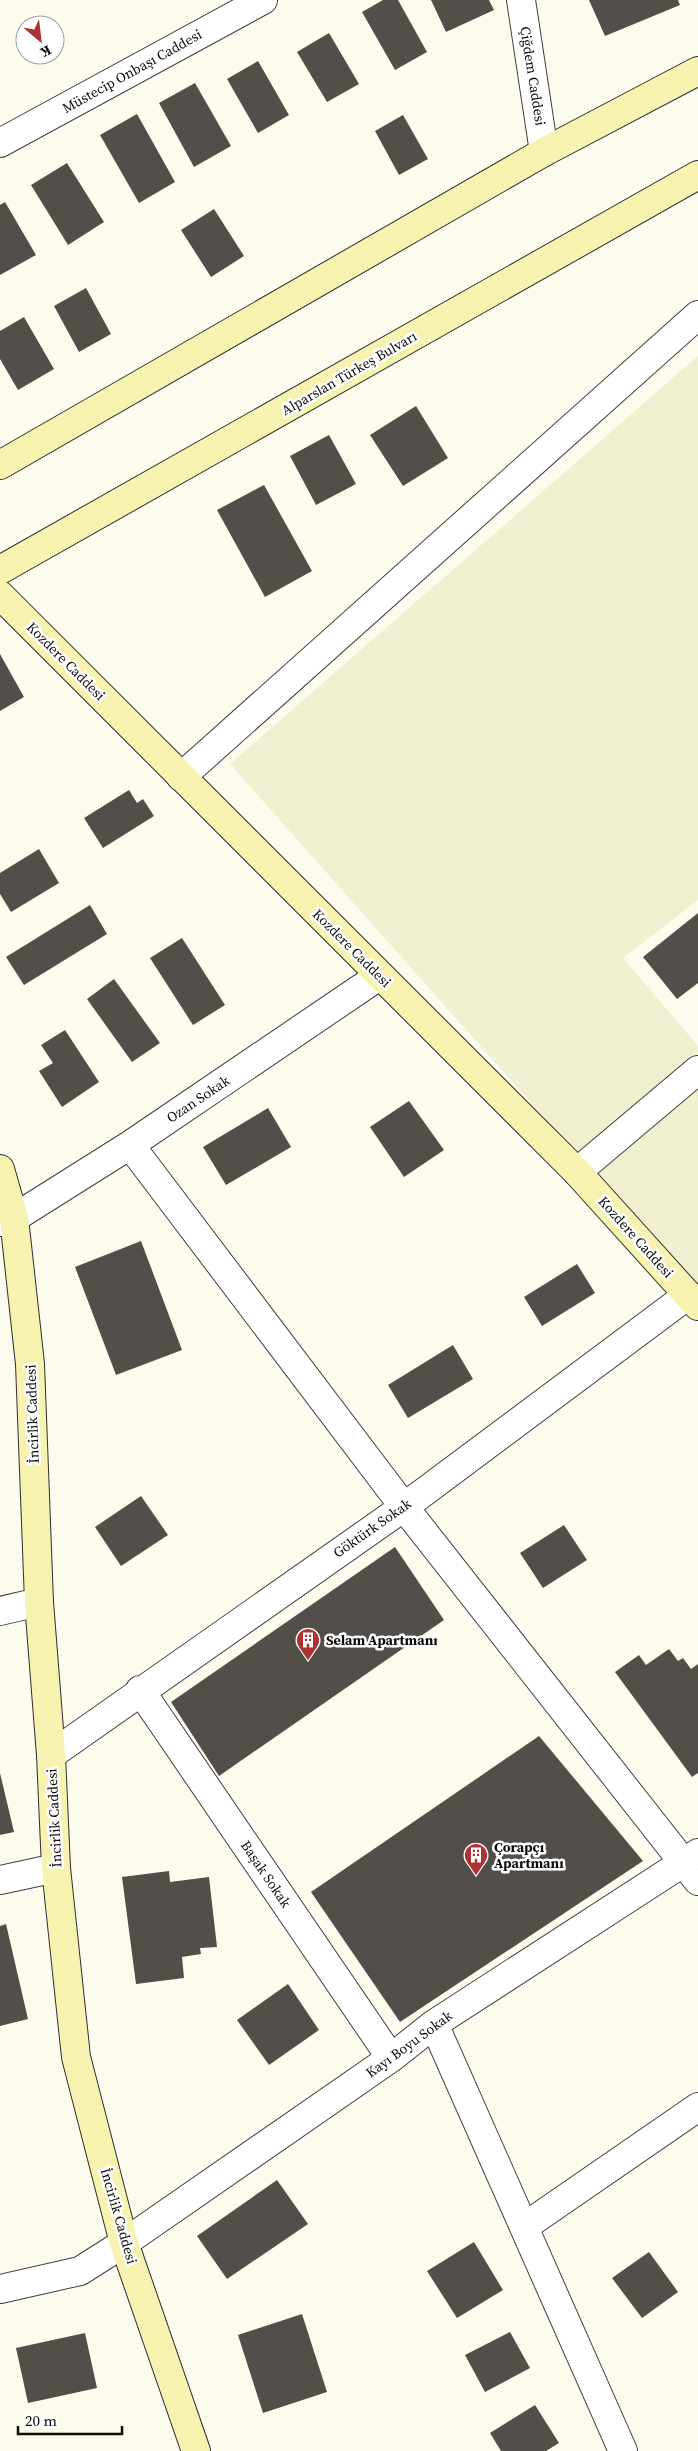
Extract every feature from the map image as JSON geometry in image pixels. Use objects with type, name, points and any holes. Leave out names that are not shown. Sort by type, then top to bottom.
[{"type":"street","name":"Çiğdem Caddesi","points":[[521,0],[544,152]]},
{"type":"street","name":"Müstecip Onbaşı Caddesi","points":[[0,143],[248,4]]},
{"type":"street","points":[[0,465],[544,152],[698,71]]},
{"type":"street","name":"Alparslan Türkeş Bulvarı","points":[[0,570],[698,175]]},
{"type":"street","points":[[181,777],[698,315]]},
{"type":"street","name":"Kozdere Caddesi","points":[[0,595],[577,1172],[693,1300]]},
{"type":"street","name":"Ozan Sokak","points":[[7,1220],[130,1145],[379,976]]},
{"type":"street","points":[[577,1172],[698,1070]]},
{"type":"street","points":[[130,1145],[404,1507],[693,1865]]},
{"type":"street","name":"İncirlik Caddesi","points":[[0,1169],[30,1364],[39,1602],[51,1755],[56,1868],[76,2057],[124,2242],[196,2451]]},
{"type":"street","name":"Göktürk Sokak","points":[[51,1755],[140,1690],[404,1507],[693,1300]]},
{"type":"street","points":[[0,1611],[39,1602]]},
{"type":"street","name":"Başak Sokak","points":[[140,1690],[391,2058]]},
{"type":"street","name":"Kayı Boyu Sokak","points":[[0,2290],[80,2271],[391,2058],[434,2024],[693,1865]]},
{"type":"street","points":[[0,1880],[56,1868]]},
{"type":"street","points":[[434,2024],[623,2451]]},
{"type":"street","points":[[524,2228],[698,2107]]},
{"type":"green space","points":[[698,356],[698,900],[623,958],[698,1046],[698,1291],[230,764]]},
{"type":"building","points":[[383,0],[398,0],[427,52],[395,70],[362,12]]},
{"type":"building","points":[[431,0],[489,0],[494,10],[446,32]]},
{"type":"building","points":[[589,0],[678,0],[680,5],[605,36]]},
{"type":"building","points":[[329,33],[359,84],[327,102],[297,52]]},
{"type":"building","points":[[258,61],[289,115],[258,133],[227,79]]},
{"type":"building","points":[[195,83],[231,146],[194,167],[159,103]]},
{"type":"building","points":[[137,114],[175,182],[139,203],[100,135]]},
{"type":"building","points":[[403,115],[428,159],[399,175],[375,131]]},
{"type":"building","points":[[67,163],[104,222],[68,245],[31,185]]},
{"type":"building","points":[[5,202],[36,255],[0,275],[0,205]]},
{"type":"building","points":[[214,209],[244,256],[211,277],[181,230]]},
{"type":"building","points":[[86,288],[111,334],[79,352],[54,306]]},
{"type":"building","points":[[24,317],[54,369],[18,390],[0,359],[0,331]]},
{"type":"building","points":[[416,406],[448,458],[403,486],[370,435]]},
{"type":"building","points":[[329,435],[356,484],[316,505],[290,456]]},
{"type":"building","points":[[264,485],[312,571],[265,597],[217,510]]},
{"type":"building","points":[[0,654],[24,697],[0,711]]},
{"type":"building","points":[[129,790],[137,803],[143,799],[154,816],[103,848],[84,818]]},
{"type":"building","points":[[39,849],[59,883],[11,912],[0,894],[0,873]]},
{"type":"building","points":[[90,905],[107,934],[24,985],[6,957]]},
{"type":"building","points":[[698,913],[698,983],[677,999],[643,957]]},
{"type":"building","points":[[182,938],[225,1005],[193,1025],[150,958]]},
{"type":"building","points":[[114,979],[160,1043],[132,1062],[87,999]]},
{"type":"building","points":[[65,1030],[99,1082],[62,1107],[39,1071],[53,1063],[41,1045]]},
{"type":"building","points":[[409,1101],[444,1150],[404,1177],[370,1127]]},
{"type":"building","points":[[268,1108],[291,1147],[226,1185],[203,1147]]},
{"type":"building","points":[[141,1241],[182,1350],[116,1375],[75,1267]]},
{"type":"building","points":[[577,1264],[595,1293],[542,1326],[524,1297]]},
{"type":"building","points":[[453,1345],[473,1379],[408,1418],[388,1385]]},
{"type":"building","points":[[141,1496],[168,1535],[121,1566],[95,1527]]},
{"type":"building","points":[[564,1525],[587,1560],[543,1588],[520,1553]]},
{"type":"building","name":"Selam Apartmanı","points":[[395,1547],[444,1620],[219,1776],[171,1702]]},
{"type":"building","points":[[669,1649],[678,1661],[683,1658],[691,1669],[698,1664],[698,1773],[692,1777],[615,1672],[639,1655],[646,1665]]},
{"type":"building","name":"Çorapçı Apartmanı","points":[[539,1736],[643,1861],[400,2022],[311,1892]]},
{"type":"building","points":[[0,1773],[14,1832],[0,1835]]},
{"type":"building","points":[[169,1871],[170,1882],[209,1877],[217,1947],[200,1948],[201,1954],[182,1957],[184,1978],[136,1984],[122,1877]]},
{"type":"building","points":[[6,1924],[28,2019],[0,2026],[0,1926]]},
{"type":"building","points":[[288,1984],[319,2030],[269,2065],[237,2020]]},
{"type":"building","points":[[277,2180],[308,2224],[227,2279],[197,2236]]},
{"type":"building","points":[[474,2242],[503,2290],[457,2318],[427,2271]]},
{"type":"building","points":[[649,2252],[678,2292],[642,2318],[612,2278]]},
{"type":"building","points":[[302,2314],[327,2392],[263,2413],[238,2335]]},
{"type":"building","points":[[510,2332],[530,2368],[485,2392],[465,2355]]},
{"type":"building","points":[[85,2333],[97,2388],[28,2403],[16,2348]]},
{"type":"building","points":[[535,2405],[559,2443],[546,2451],[501,2451],[490,2433]]},
{"type":"place","name":"Selam Apartmanı","points":[[308,1661]]},
{"type":"place","name":"Çorapçı Apartmanı","points":[[476,1876]]}]
